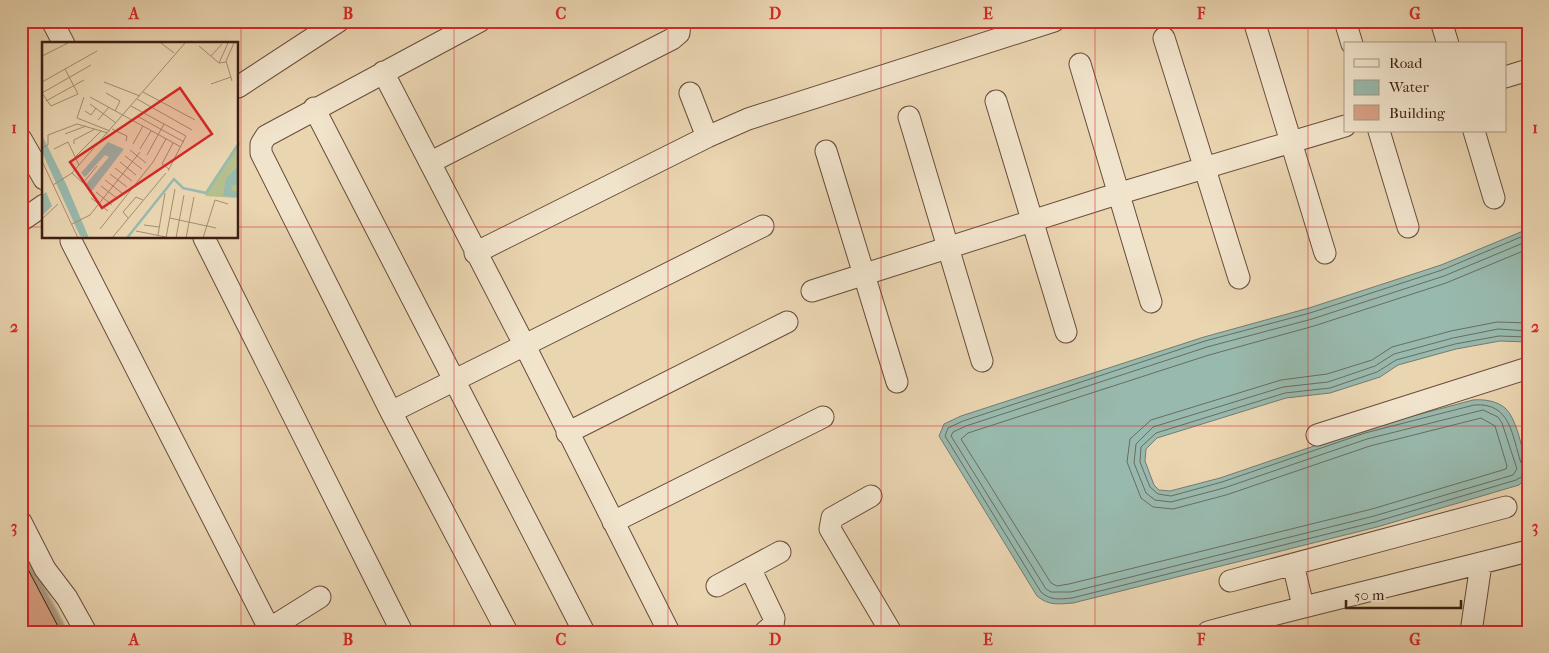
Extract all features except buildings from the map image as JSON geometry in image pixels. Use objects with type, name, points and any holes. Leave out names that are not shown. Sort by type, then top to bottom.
[{"type":"street","points":[[52,21],[63,42]]},
{"type":"street","points":[[239,86],[339,21]]},
{"type":"street","points":[[480,21],[314,108],[266,136],[261,144],[261,152],[391,412],[507,632]]},
{"type":"street","points":[[431,162],[672,39],[679,33],[680,21]]},
{"type":"street","points":[[475,253],[707,137],[748,119],[1054,21]]},
{"type":"street","points":[[1254,21],[1325,253]]},
{"type":"street","points":[[1345,21],[1351,42]]},
{"type":"street","points":[[1441,21],[1447,42]]},
{"type":"street","points":[[1164,38],[1239,278]]},
{"type":"street","points":[[1080,64],[1151,302]]},
{"type":"street","points":[[1506,77],[1528,70]]},
{"type":"street","points":[[383,72],[431,162],[475,253],[525,346],[668,631]]},
{"type":"street","points":[[690,93],[707,137]]},
{"type":"street","points":[[996,101],[1066,332]]},
{"type":"street","points":[[314,108],[584,632]]},
{"type":"street","points":[[909,117],[982,361]]},
{"type":"street","points":[[812,291],[1033,221],[1344,126]]},
{"type":"street","points":[[1379,132],[1408,227]]},
{"type":"street","points":[[1474,132],[1494,198]]},
{"type":"street","points":[[21,139],[42,176]]},
{"type":"street","points":[[826,151],[862,275],[897,382]]},
{"type":"street","points":[[21,221],[42,206]]},
{"type":"street","points":[[391,412],[763,226]]},
{"type":"street","points":[[205,239],[402,632]]},
{"type":"street","points":[[71,241],[270,630],[320,597]]},
{"type":"street","points":[[567,433],[787,322]]},
{"type":"street","points":[[1317,435],[1528,368]]},
{"type":"street","points":[[613,522],[823,417]]},
{"type":"street","points":[[872,496],[832,518],[830,528],[891,632]]},
{"type":"street","points":[[1230,581],[1506,507]]},
{"type":"street","points":[[21,522],[30,560],[86,632]]},
{"type":"street","points":[[1208,632],[1302,606],[1481,564],[1528,551]]},
{"type":"street","points":[[717,586],[780,552]]},
{"type":"street","points":[[1293,564],[1302,606]]},
{"type":"street","points":[[1471,632],[1481,564]]},
{"type":"street","points":[[750,568],[774,618],[772,625],[765,632]]},
{"type":"water","points":[[1528,229],[1528,342],[1500,341],[1456,349],[1398,365],[1380,377],[1330,393],[1286,398],[1157,438],[1146,449],[1145,461],[1154,485],[1159,490],[1170,491],[1220,478],[1364,429],[1473,400],[1482,400],[1494,402],[1502,406],[1514,421],[1523,452],[1526,471],[1526,478],[1519,485],[1377,527],[1073,603],[1054,604],[1037,596],[939,436],[944,424],[961,416],[1204,337],[1309,308],[1441,265]]}]
